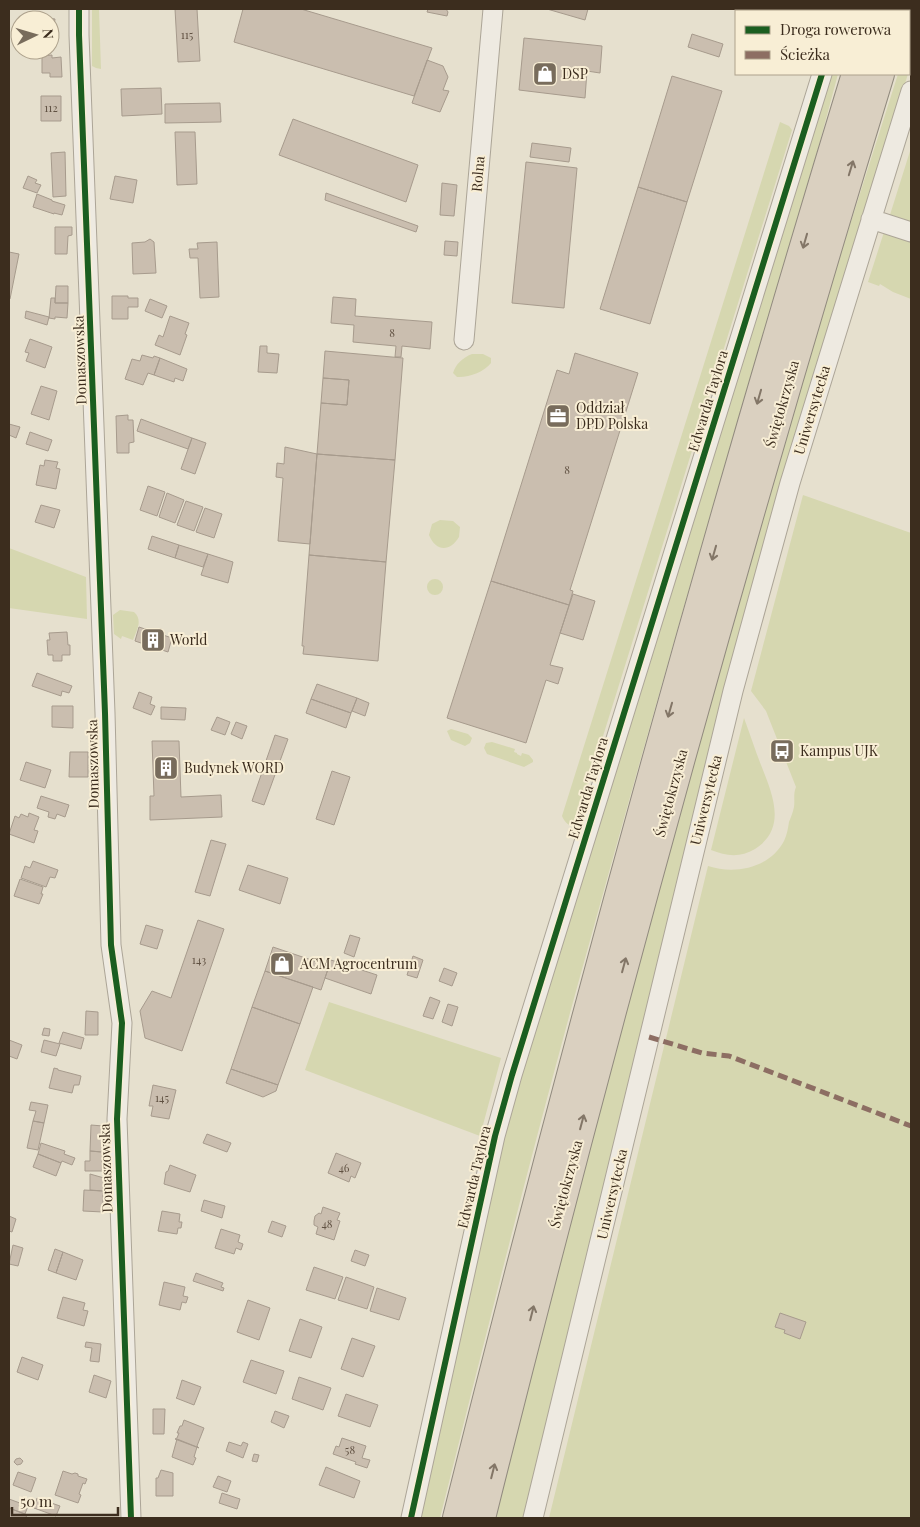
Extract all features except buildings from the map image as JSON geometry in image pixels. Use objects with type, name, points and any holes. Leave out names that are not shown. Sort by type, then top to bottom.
[{"type":"highway","name":"Świętokrzyska","points":[[457,1518],[549,1157],[620,889],[723,523],[856,75]]},
{"type":"highway","name":"Świętokrzyska","points":[[481,1518],[549,1248],[687,734],[746,525],[880,75]]},
{"type":"street","name":"Domaszowska","points":[[80,9],[79,35],[105,713],[110,930],[122,1037],[118,1128],[131,1518]]},
{"type":"street","name":"Rolna","points":[[464,340],[493,9]]},
{"type":"street","name":"Edwarda Taylora","points":[[411,1518],[495,1136],[509,1084],[822,75]]},
{"type":"street","name":"Uniwersytecka","points":[[533,1518],[733,691],[790,483],[871,219],[908,116],[911,93]]},
{"type":"street","points":[[871,219],[911,232]]},
{"type":"green space","points":[[92,9],[99,9],[101,69],[92,66]]},
{"type":"green space","points":[[830,75],[838,75],[665,673],[576,991],[523,1188],[440,1518],[419,1518],[511,1103]]},
{"type":"green space","points":[[898,75],[908,75],[851,255],[528,1518],[494,1518],[533,1352],[725,644],[829,291]]},
{"type":"green space","points":[[780,122],[789,126],[792,130],[575,826],[571,825],[562,816]]},
{"type":"green space","points":[[911,148],[911,225],[889,218]]},
{"type":"green space","points":[[884,232],[911,239],[911,299],[893,292],[880,284],[879,286],[868,282]]},
{"type":"green space","points":[[472,354],[483,354],[491,358],[491,363],[475,374],[457,377],[453,373],[456,367],[462,359]]},
{"type":"green space","points":[[803,495],[911,533],[911,1518],[549,1518],[708,866],[718,869],[740,869],[751,867],[770,858],[784,841],[794,809],[796,787],[766,711],[751,691]]},
{"type":"green space","points":[[440,520],[453,521],[460,527],[459,537],[455,542],[443,548],[435,545],[429,535],[432,524]]},
{"type":"green space","points":[[9,548],[86,577],[87,619],[9,608]]},
{"type":"green space","points":[[435,579],[441,581],[443,587],[441,593],[435,595],[429,593],[427,587],[429,581]]},
{"type":"green space","points":[[120,610],[134,612],[137,615],[139,622],[133,640],[122,636],[121,639],[114,634],[113,615]]},
{"type":"green space","points":[[744,718],[773,798],[774,821],[765,841],[755,849],[744,854],[728,855],[711,850]]},
{"type":"green space","points":[[451,729],[468,734],[472,738],[470,743],[465,746],[451,740],[447,731]]},
{"type":"green space","points":[[492,742],[515,749],[514,752],[521,756],[522,753],[529,755],[533,762],[524,767],[487,754],[484,748],[486,743]]},
{"type":"green space","points":[[329,1002],[501,1058],[480,1136],[305,1070]]},
{"type":"marked path","points":[[649,1037],[702,1053],[729,1056],[911,1126]]},
{"type":"cycle path","points":[[79,9],[105,713],[111,945],[122,1023],[117,1119],[131,1518]]},
{"type":"cycle path","points":[[411,1518],[495,1136],[512,1075],[822,75]]},
{"type":"place","name":"DSP","points":[[545,74]]},
{"type":"place","name":"Oddział DPD Polska","points":[[558,416]]},
{"type":"place","name":"World","points":[[153,640]]},
{"type":"place","name":"Kampus UJK","points":[[782,751]]},
{"type":"place","name":"Budynek WORD","points":[[166,768]]},
{"type":"place","name":"ACM Agrocentrum","points":[[282,964]]}]
